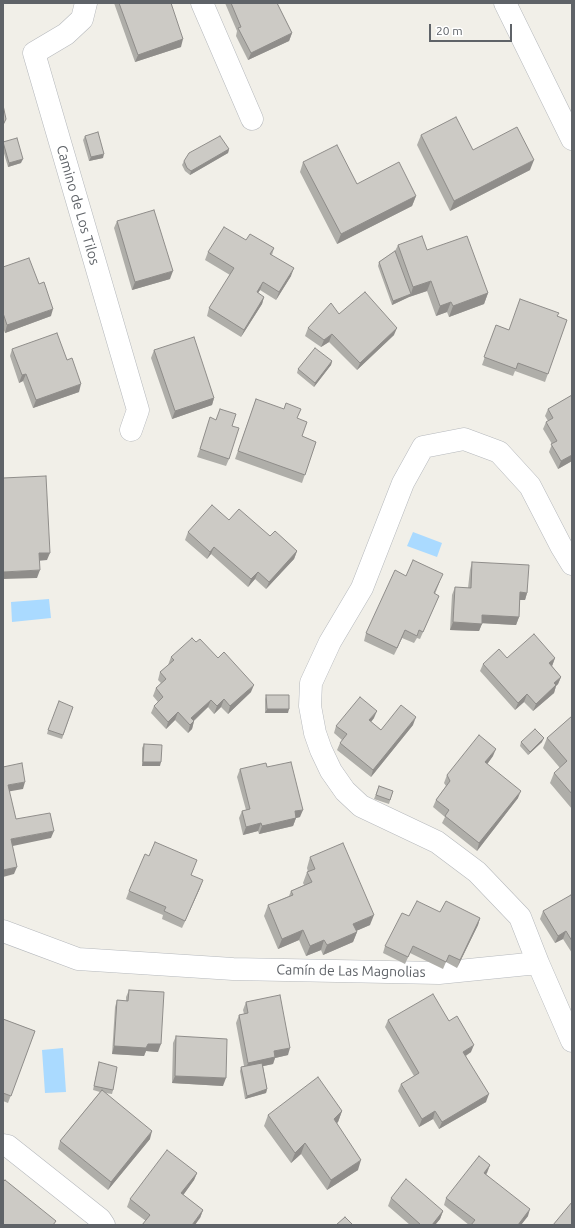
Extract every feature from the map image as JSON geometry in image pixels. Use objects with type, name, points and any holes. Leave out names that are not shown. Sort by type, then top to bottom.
[{"type":"street","name":"Camino de Los Tilos","points":[[86,3],[82,20],[66,34],[34,53],[138,410],[131,430]]},
{"type":"street","points":[[202,3],[252,119]]},
{"type":"street","points":[[505,3],[572,138]]},
{"type":"street","points":[[572,564],[530,486],[499,452],[464,439],[423,447],[403,483],[362,588],[330,642],[311,683],[310,706],[314,732],[321,750],[331,771],[345,791],[361,806],[437,842],[477,872],[520,917],[572,1041]]},
{"type":"street","name":"Camín de Las Magnolias","points":[[3,931],[78,959],[233,969],[439,973],[538,963]]},
{"type":"street","points":[[3,1145],[8,1146],[100,1219],[104,1225]]},
{"type":"water","points":[[413,532],[442,543],[437,557],[407,546]]},
{"type":"water","points":[[49,599],[51,618],[12,622],[11,602]]},
{"type":"water","points":[[63,1048],[66,1092],[45,1093],[42,1050]]},
{"type":"building","points":[[119,3],[171,3],[183,39],[138,55]]},
{"type":"building","points":[[231,3],[277,3],[292,33],[251,53],[238,28],[241,27]]},
{"type":"building","points":[[3,105],[6,119],[3,125]]},
{"type":"building","points":[[456,117],[473,150],[517,127],[534,160],[454,201],[421,135]]},
{"type":"building","points":[[98,132],[104,154],[91,157],[85,136]]},
{"type":"building","points":[[220,136],[229,149],[191,171],[187,168],[184,161],[189,153]]},
{"type":"building","points":[[17,138],[23,159],[9,163],[3,142]]},
{"type":"building","points":[[337,145],[357,184],[399,162],[416,196],[341,234],[303,162]]},
{"type":"building","points":[[154,210],[173,271],[135,282],[117,221]]},
{"type":"building","points":[[224,227],[246,240],[250,234],[274,248],[270,254],[294,268],[279,292],[263,282],[257,292],[264,297],[244,330],[209,308],[234,268],[208,252]]},
{"type":"building","points":[[422,236],[427,250],[467,236],[488,293],[453,306],[451,302],[440,306],[431,281],[413,287],[398,245]]},
{"type":"building","points":[[395,251],[411,294],[393,301],[379,262]]},
{"type":"building","points":[[29,258],[39,284],[44,282],[53,309],[7,325],[3,313],[3,267]]},
{"type":"building","points":[[365,292],[397,328],[360,363],[332,334],[324,340],[308,328],[331,303],[339,314]]},
{"type":"building","points":[[520,299],[559,313],[557,316],[567,320],[548,374],[518,363],[516,369],[484,357],[496,325],[509,330]]},
{"type":"building","points":[[57,333],[67,360],[72,358],[81,384],[36,400],[26,374],[22,375],[12,349]]},
{"type":"building","points":[[194,337],[214,398],[175,411],[154,350]]},
{"type":"building","points":[[315,348],[332,361],[315,383],[298,369]]},
{"type":"building","points":[[572,395],[572,455],[561,461],[551,444],[557,441],[546,422],[553,418],[548,409]]},
{"type":"building","points":[[256,399],[284,409],[286,403],[301,409],[297,418],[307,422],[302,436],[316,442],[305,475],[238,451]]},
{"type":"building","points":[[220,409],[236,414],[232,426],[239,428],[229,459],[200,449],[210,417],[216,420]]},
{"type":"building","points":[[46,476],[50,553],[39,553],[40,570],[3,572],[3,478]]},
{"type":"building","points":[[212,505],[229,520],[239,509],[270,536],[275,531],[297,551],[269,582],[258,572],[251,579],[214,547],[210,552],[188,532]]},
{"type":"building","points":[[413,560],[443,574],[434,593],[439,596],[423,632],[419,630],[417,636],[405,630],[397,648],[366,633],[395,570],[406,576]]},
{"type":"building","points":[[472,562],[529,565],[527,593],[520,592],[519,617],[482,615],[482,624],[453,622],[455,587],[471,588]]},
{"type":"building","points":[[534,634],[555,658],[549,663],[561,677],[554,683],[556,685],[536,704],[527,694],[518,703],[483,664],[499,649],[507,658]]},
{"type":"building","points":[[192,638],[196,642],[200,639],[218,658],[224,652],[254,685],[230,706],[224,699],[217,706],[211,700],[191,718],[194,721],[190,725],[178,712],[168,722],[154,706],[163,697],[156,688],[166,679],[160,672],[174,660],[171,657]]},
{"type":"building","points":[[266,695],[289,695],[289,709],[267,709]]},
{"type":"building","points":[[360,697],[377,711],[369,720],[381,730],[401,705],[416,717],[373,770],[340,743],[347,734],[336,726]]},
{"type":"building","points":[[59,701],[73,707],[63,735],[48,730]]},
{"type":"building","points":[[572,716],[572,794],[554,773],[567,761],[547,738]]},
{"type":"building","points":[[535,729],[544,738],[530,752],[521,742]]},
{"type":"building","points":[[479,735],[496,749],[485,762],[521,791],[479,843],[445,816],[449,810],[436,800],[450,781],[447,775]]},
{"type":"building","points":[[144,744],[162,745],[161,762],[143,762]]},
{"type":"building","points":[[291,762],[303,810],[295,811],[296,818],[262,826],[261,823],[246,827],[242,811],[250,809],[240,769],[266,763],[267,767]]},
{"type":"building","points":[[22,763],[25,782],[8,785],[16,819],[50,813],[54,831],[11,839],[17,867],[3,870],[3,767]]},
{"type":"building","points":[[379,786],[393,791],[390,800],[376,795]]},
{"type":"building","points":[[155,842],[197,860],[191,875],[203,880],[185,921],[164,911],[166,907],[129,891],[145,854],[149,856]]},
{"type":"building","points":[[343,843],[374,915],[353,924],[357,932],[327,945],[324,940],[310,946],[303,930],[282,939],[268,905],[293,895],[291,891],[312,882],[307,872],[315,869],[310,857]]},
{"type":"building","points":[[571,895],[572,941],[566,931],[558,936],[543,911]]},
{"type":"building","points":[[417,901],[440,912],[446,901],[480,918],[460,960],[449,955],[446,962],[413,946],[408,957],[385,946],[402,913],[409,916]]},
{"type":"building","points":[[129,990],[164,992],[161,1044],[148,1044],[146,1048],[114,1046],[117,1000],[128,1001]]},
{"type":"building","points":[[433,994],[449,1021],[457,1016],[474,1045],[463,1052],[489,1094],[442,1122],[435,1111],[422,1119],[401,1084],[419,1073],[388,1020]]},
{"type":"building","points":[[280,995],[290,1048],[274,1051],[275,1057],[248,1063],[239,1015],[248,1013],[246,1002]]},
{"type":"building","points":[[3,1019],[35,1031],[11,1096],[3,1093]]},
{"type":"building","points":[[176,1036],[227,1039],[226,1078],[175,1076]]},
{"type":"building","points":[[99,1062],[117,1067],[113,1090],[94,1086]]},
{"type":"building","points":[[262,1063],[267,1089],[247,1096],[241,1067]]},
{"type":"building","points":[[318,1077],[342,1111],[334,1119],[361,1160],[331,1180],[305,1143],[295,1153],[268,1115]]},
{"type":"building","points":[[102,1090],[152,1131],[111,1182],[60,1141]]},
{"type":"building","points":[[167,1150],[197,1173],[181,1193],[203,1210],[192,1225],[142,1225],[150,1215],[130,1199]]},
{"type":"building","points":[[479,1156],[490,1165],[484,1173],[530,1209],[518,1225],[471,1225],[475,1220],[446,1198]]},
{"type":"building","points":[[406,1179],[443,1211],[432,1225],[421,1225],[391,1198]]},
{"type":"building","points":[[5,1180],[56,1221],[53,1225],[3,1225],[3,1182]]},
{"type":"building","points":[[572,1202],[572,1225],[553,1225]]},
{"type":"building","points":[[345,1217],[353,1225],[336,1225]]}]
